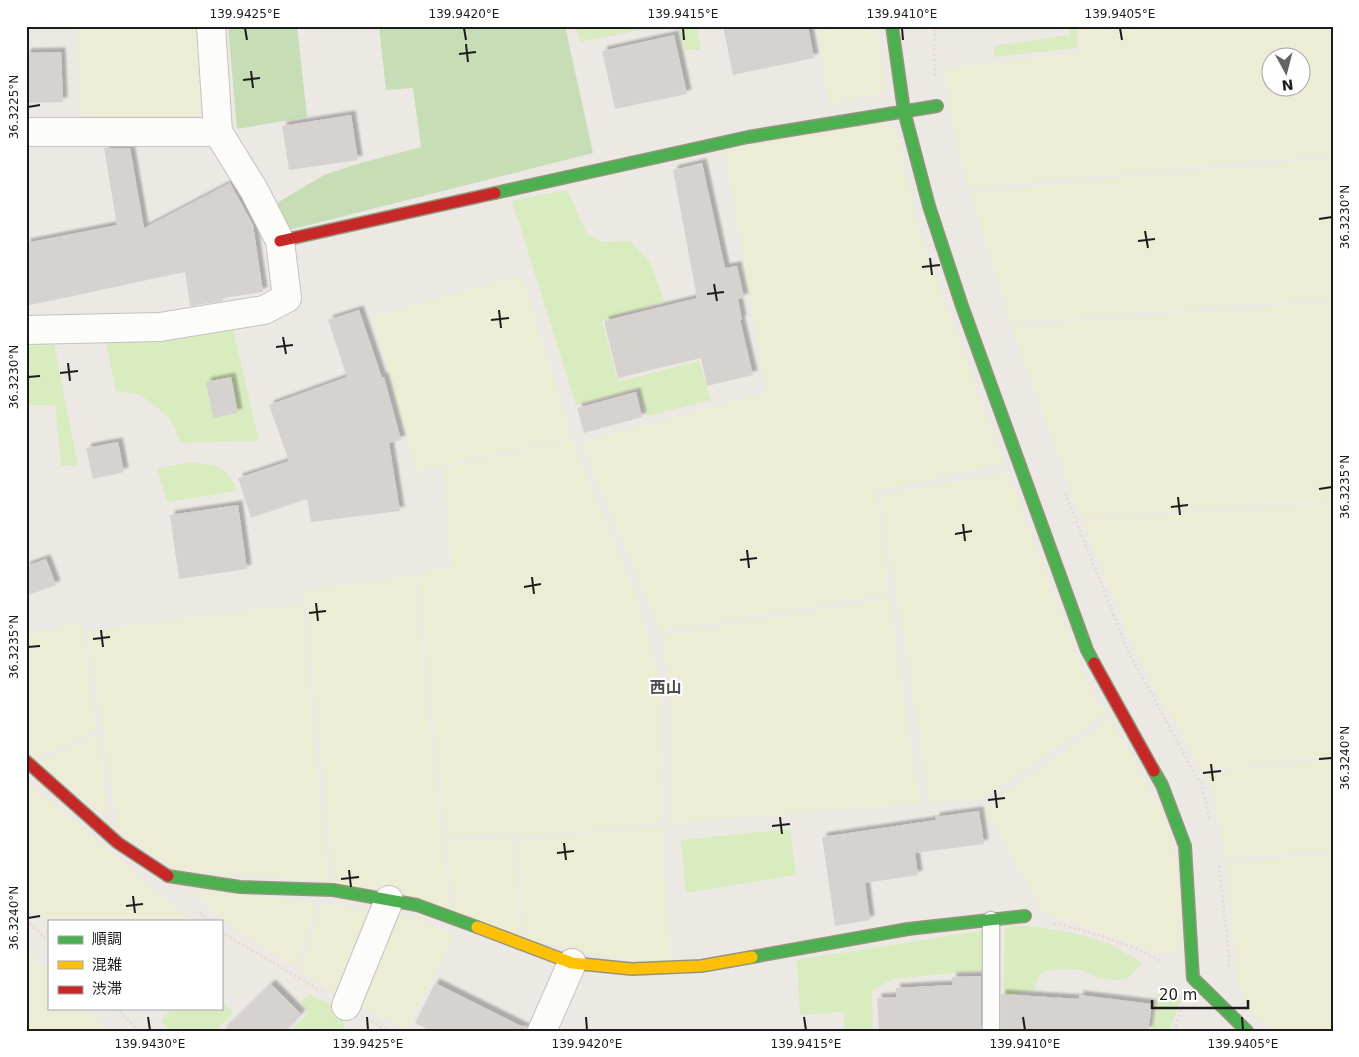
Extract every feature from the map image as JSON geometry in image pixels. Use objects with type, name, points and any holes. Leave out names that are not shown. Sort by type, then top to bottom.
[{"type":"street","points":[[26,330],[160,327],[264,310],[287,298],[280,241],[254,190],[218,132],[212,26]]},
{"type":"street","points":[[892,26],[904,110],[929,206],[962,306],[1087,650],[1162,786],[1185,846],[1194,978],[1247,1031]]},
{"type":"street","points":[[280,241],[748,137],[937,106]]},
{"type":"street","points":[[26,132],[218,132]]},
{"type":"street","points":[[26,761],[118,843],[166,876],[240,887],[333,890],[417,905],[572,964],[632,969],[701,966],[908,929],[1025,916]]},
{"type":"street","points":[[346,1006],[389,900]]},
{"type":"street","points":[[542,1031],[572,964]]},
{"type":"lane","points":[[991,920],[991,1031]]},
{"type":"path","points":[[935,26],[934,48],[937,106]]},
{"type":"path","points":[[1063,487],[1128,651],[1202,787],[1211,823]]},
{"type":"path","points":[[1219,860],[1229,956],[1229,1015]]},
{"type":"path","points":[[1025,916],[1095,934],[1143,952],[1194,978]]},
{"type":"path","points":[[26,920],[48,941]]},
{"type":"path","points":[[222,933],[388,1031]]},
{"type":"path","points":[[118,1010],[139,1031]]},
{"type":"green space","points":[[77,26],[201,26],[207,116],[81,116]]},
{"type":"green space","points":[[228,26],[297,26],[307,117],[237,129]]},
{"type":"green space","points":[[379,26],[565,26],[593,153],[289,230],[277,203],[324,175],[421,147],[413,88],[386,90]]},
{"type":"green space","points":[[575,26],[659,26],[580,42]]},
{"type":"green space","points":[[677,26],[697,26],[701,50],[686,50]]},
{"type":"green space","points":[[817,26],[877,26],[886,92],[829,104]]},
{"type":"green space","points":[[1070,26],[1077,26],[1077,48],[994,57],[994,46],[1070,35]]},
{"type":"green space","points":[[1079,26],[1333,26],[1333,154],[967,188],[948,103],[945,68],[1080,53]]},
{"type":"green space","points":[[886,123],[897,133],[918,228],[1004,463],[876,491],[889,593],[660,632],[580,443],[766,392],[725,150]]},
{"type":"green space","points":[[1333,158],[1333,298],[1011,323],[970,192]]},
{"type":"green space","points":[[567,190],[587,234],[601,242],[630,241],[650,262],[664,301],[602,321],[618,382],[699,361],[711,400],[647,416],[637,389],[576,405],[512,201]]},
{"type":"green space","points":[[522,275],[572,436],[416,472],[373,316]]},
{"type":"green space","points":[[1333,302],[1333,501],[1080,517],[1011,326]]},
{"type":"green space","points":[[233,329],[259,441],[180,443],[175,428],[167,416],[141,395],[116,391],[106,342]]},
{"type":"green space","points":[[26,343],[54,343],[78,466],[61,466],[55,405],[26,405]]},
{"type":"green space","points":[[572,439],[638,598],[661,684],[662,823],[516,837],[514,833],[446,838],[417,573],[451,567],[444,468]]},
{"type":"green space","points":[[189,462],[207,464],[224,471],[229,475],[237,491],[167,502],[157,469]]},
{"type":"green space","points":[[1008,473],[1084,674],[1105,714],[982,798],[930,804],[880,495]]},
{"type":"green space","points":[[1333,504],[1333,756],[1200,770],[1133,647],[1082,520]]},
{"type":"green space","points":[[414,575],[450,908],[334,883],[304,590]]},
{"type":"green space","points":[[890,598],[920,803],[669,823],[670,684],[661,636]]},
{"type":"green space","points":[[302,603],[328,881],[177,871],[118,831],[87,631]]},
{"type":"green space","points":[[82,622],[96,731],[36,758],[26,749],[26,634]]},
{"type":"green space","points":[[1110,719],[1166,819],[1177,867],[1182,943],[1175,953],[1155,953],[1128,941],[1043,913],[984,808]]},
{"type":"green space","points":[[98,735],[109,819],[37,762]]},
{"type":"green space","points":[[1333,760],[1333,850],[1225,858],[1214,796],[1204,773]]},
{"type":"green space","points":[[26,781],[189,920],[48,920],[48,923],[26,903]]},
{"type":"green space","points":[[662,826],[671,960],[635,962],[525,939],[517,840]]},
{"type":"green space","points":[[790,829],[796,875],[686,893],[681,840]]},
{"type":"green space","points":[[513,837],[522,937],[454,911],[446,842]]},
{"type":"green space","points":[[1333,855],[1333,1031],[1272,1031],[1247,1008],[1238,982],[1226,861]]},
{"type":"green space","points":[[193,890],[317,902],[297,968],[233,929],[211,910]]},
{"type":"green space","points":[[322,903],[368,911],[338,994],[300,971]]},
{"type":"green space","points":[[404,913],[454,934],[407,1030],[360,1007],[394,921]]},
{"type":"green space","points":[[1010,925],[1077,934],[1111,944],[1142,963],[1127,979],[1099,978],[1082,970],[1061,969],[1043,972],[1037,979],[1034,991],[1018,993],[1016,1031],[1003,1031],[1005,930]]},
{"type":"green space","points":[[985,930],[983,970],[892,979],[872,991],[873,1031],[844,1031],[844,1012],[800,1015],[797,960]]},
{"type":"green space","points":[[26,949],[48,971],[48,1010],[87,1010],[108,1031],[26,1031]]},
{"type":"green space","points":[[1158,990],[1182,996],[1169,1031],[1152,1031]]},
{"type":"green space","points":[[309,995],[334,1007],[338,1011],[342,1016],[345,1031],[290,1031],[308,1013],[301,1001]]},
{"type":"green space","points":[[222,1000],[233,1013],[218,1028],[221,1031],[170,1031],[161,1021],[170,1010],[222,1010]]},
{"type":"building","points":[[723,26],[808,26],[814,58],[733,75]]},
{"type":"building","points":[[674,35],[687,94],[615,109],[602,51]]},
{"type":"building","points":[[61,52],[63,102],[26,103],[26,53]]},
{"type":"building","points":[[351,115],[358,160],[289,170],[282,126]]},
{"type":"building","points":[[104,148],[130,148],[144,228],[230,183],[253,225],[263,292],[223,298],[223,301],[190,306],[185,272],[26,306],[26,243],[117,225]]},
{"type":"building","points":[[702,163],[725,268],[737,266],[744,298],[738,299],[742,320],[740,320],[753,375],[707,386],[701,358],[618,378],[604,321],[697,298],[673,170]]},
{"type":"building","points":[[359,310],[382,378],[384,377],[401,440],[389,443],[400,511],[311,522],[307,499],[251,518],[238,478],[289,461],[269,405],[347,377],[328,320]]},
{"type":"building","points":[[231,377],[238,413],[213,418],[206,382]]},
{"type":"building","points":[[636,392],[642,417],[584,433],[577,408]]},
{"type":"building","points":[[118,442],[124,472],[93,479],[86,448]]},
{"type":"building","points":[[238,505],[247,569],[179,579],[170,515]]},
{"type":"building","points":[[46,559],[56,585],[26,596],[26,566]]},
{"type":"building","points":[[979,811],[984,844],[915,853],[918,875],[865,883],[870,920],[835,926],[822,837],[936,820],[935,817]]},
{"type":"building","points":[[981,976],[981,1031],[879,1031],[877,998],[896,997],[896,988],[952,985],[952,977]]},
{"type":"building","points":[[435,983],[527,1029],[527,1031],[431,1031],[415,1023]]},
{"type":"building","points":[[271,984],[301,1014],[285,1031],[223,1031]]},
{"type":"building","points":[[1001,994],[1079,999],[1079,995],[1152,1004],[1148,1031],[1001,1031]]},
{"type":"traffic: fast","points":[[892,26],[904,111],[929,206],[962,306],[1087,650],[1094,663]]},
{"type":"traffic: fast","points":[[495,193],[748,137],[937,106]]},
{"type":"traffic: fast","points":[[1154,771],[1162,785],[1185,846],[1193,978],[1247,1031]]},
{"type":"traffic: fast","points":[[168,876],[240,887],[333,890],[417,905],[477,927]]},
{"type":"traffic: fast","points":[[752,957],[908,929],[1025,916]]},
{"type":"traffic: slow","points":[[477,927],[572,963],[632,969],[701,966],[752,957]]},
{"type":"traffic: jam","points":[[280,241],[495,193]]},
{"type":"traffic: jam","points":[[1094,663],[1154,771]]},
{"type":"traffic: jam","points":[[26,761],[118,843],[168,876]]},
{"type":"district","name":"西山","points":[[666,687]]}]
